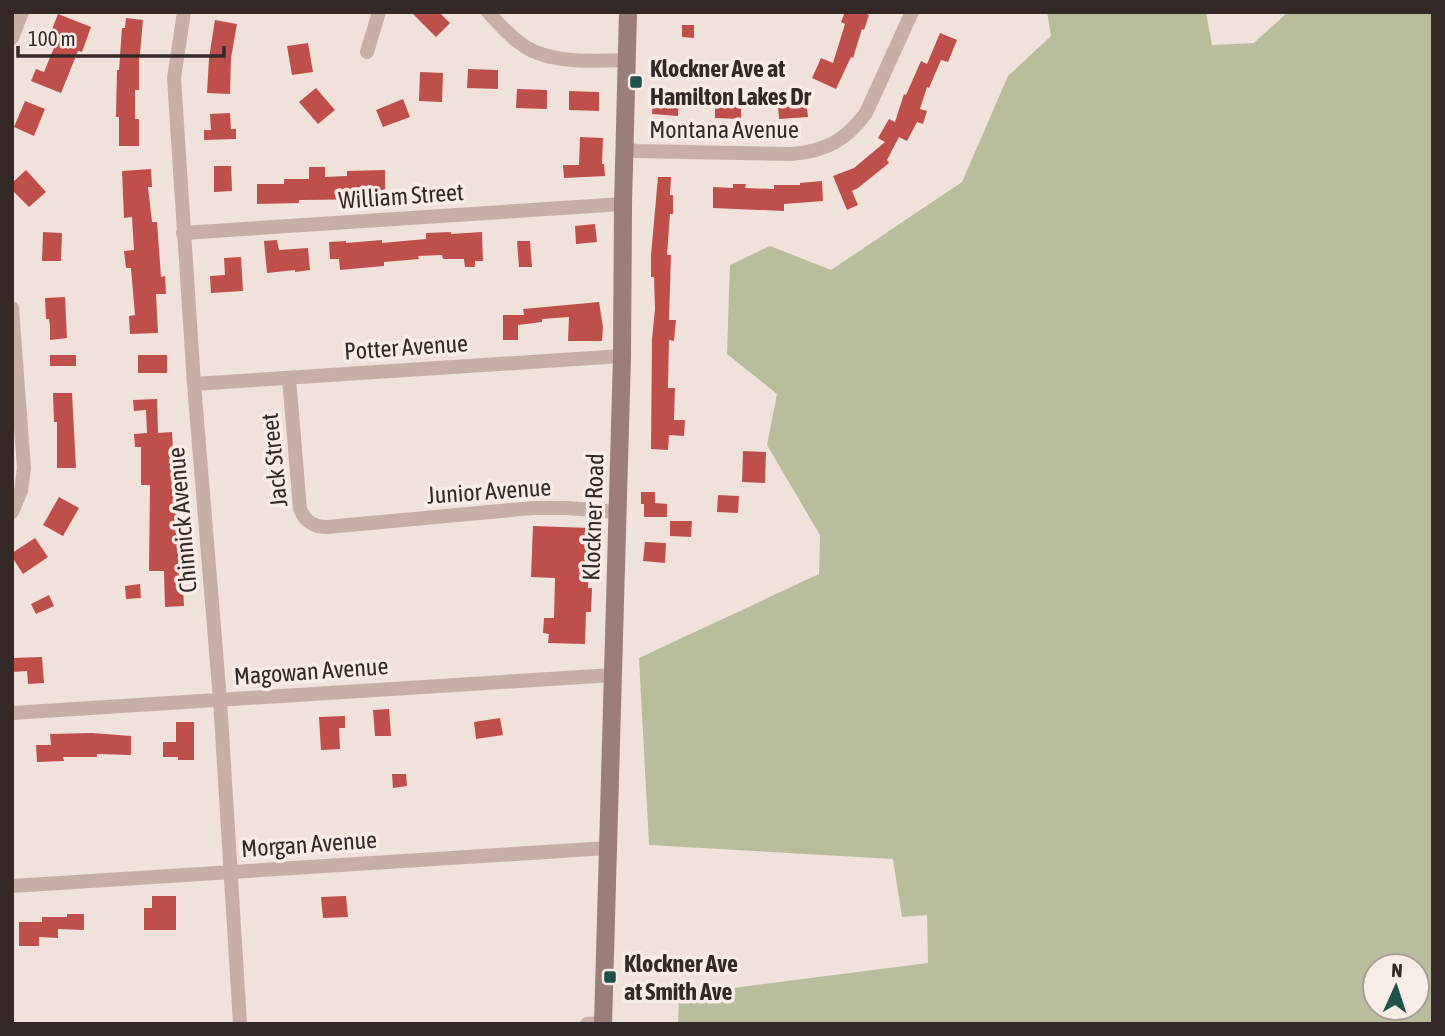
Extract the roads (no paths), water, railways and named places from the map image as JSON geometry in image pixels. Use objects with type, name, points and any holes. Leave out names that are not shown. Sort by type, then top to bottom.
[{"type":"main road","name":"Klockner Road","points":[[603,1023],[622,356],[628,12]]},
{"type":"street","points":[[12,38],[22,12]]},
{"type":"street","name":"Chinnick Avenue","points":[[184,12],[174,78],[194,384],[220,700],[240,1024]]},
{"type":"street","points":[[367,52],[379,12]]},
{"type":"street","points":[[488,12],[525,47],[540,54],[556,58],[626,60]]},
{"type":"street","name":"Montana Avenue","points":[[625,149],[792,154],[809,153],[826,147],[842,139],[866,113],[912,12]]},
{"type":"street","name":"William Street","points":[[183,233],[623,204]]},
{"type":"street","points":[[12,308],[24,468],[21,491],[12,512]]},
{"type":"street","name":"Potter Avenue","points":[[194,384],[622,356]]},
{"type":"street","name":"Jack Street","points":[[289,377],[300,509],[303,517],[319,527],[363,524]]},
{"type":"street","name":"Junior Avenue","points":[[363,524],[533,508],[618,512]]},
{"type":"street","name":"Magowan Avenue","points":[[12,713],[613,675]]},
{"type":"street","name":"Morgan Avenue","points":[[12,886],[608,848]]},
{"type":"street","points":[[587,1024],[603,1023]]},
{"type":"place","name":"Klockner Ave at Hamilton Lakes Dr","points":[[636,82]]},
{"type":"place","name":"Klockner Ave at Smith Ave","points":[[610,977]]}]
